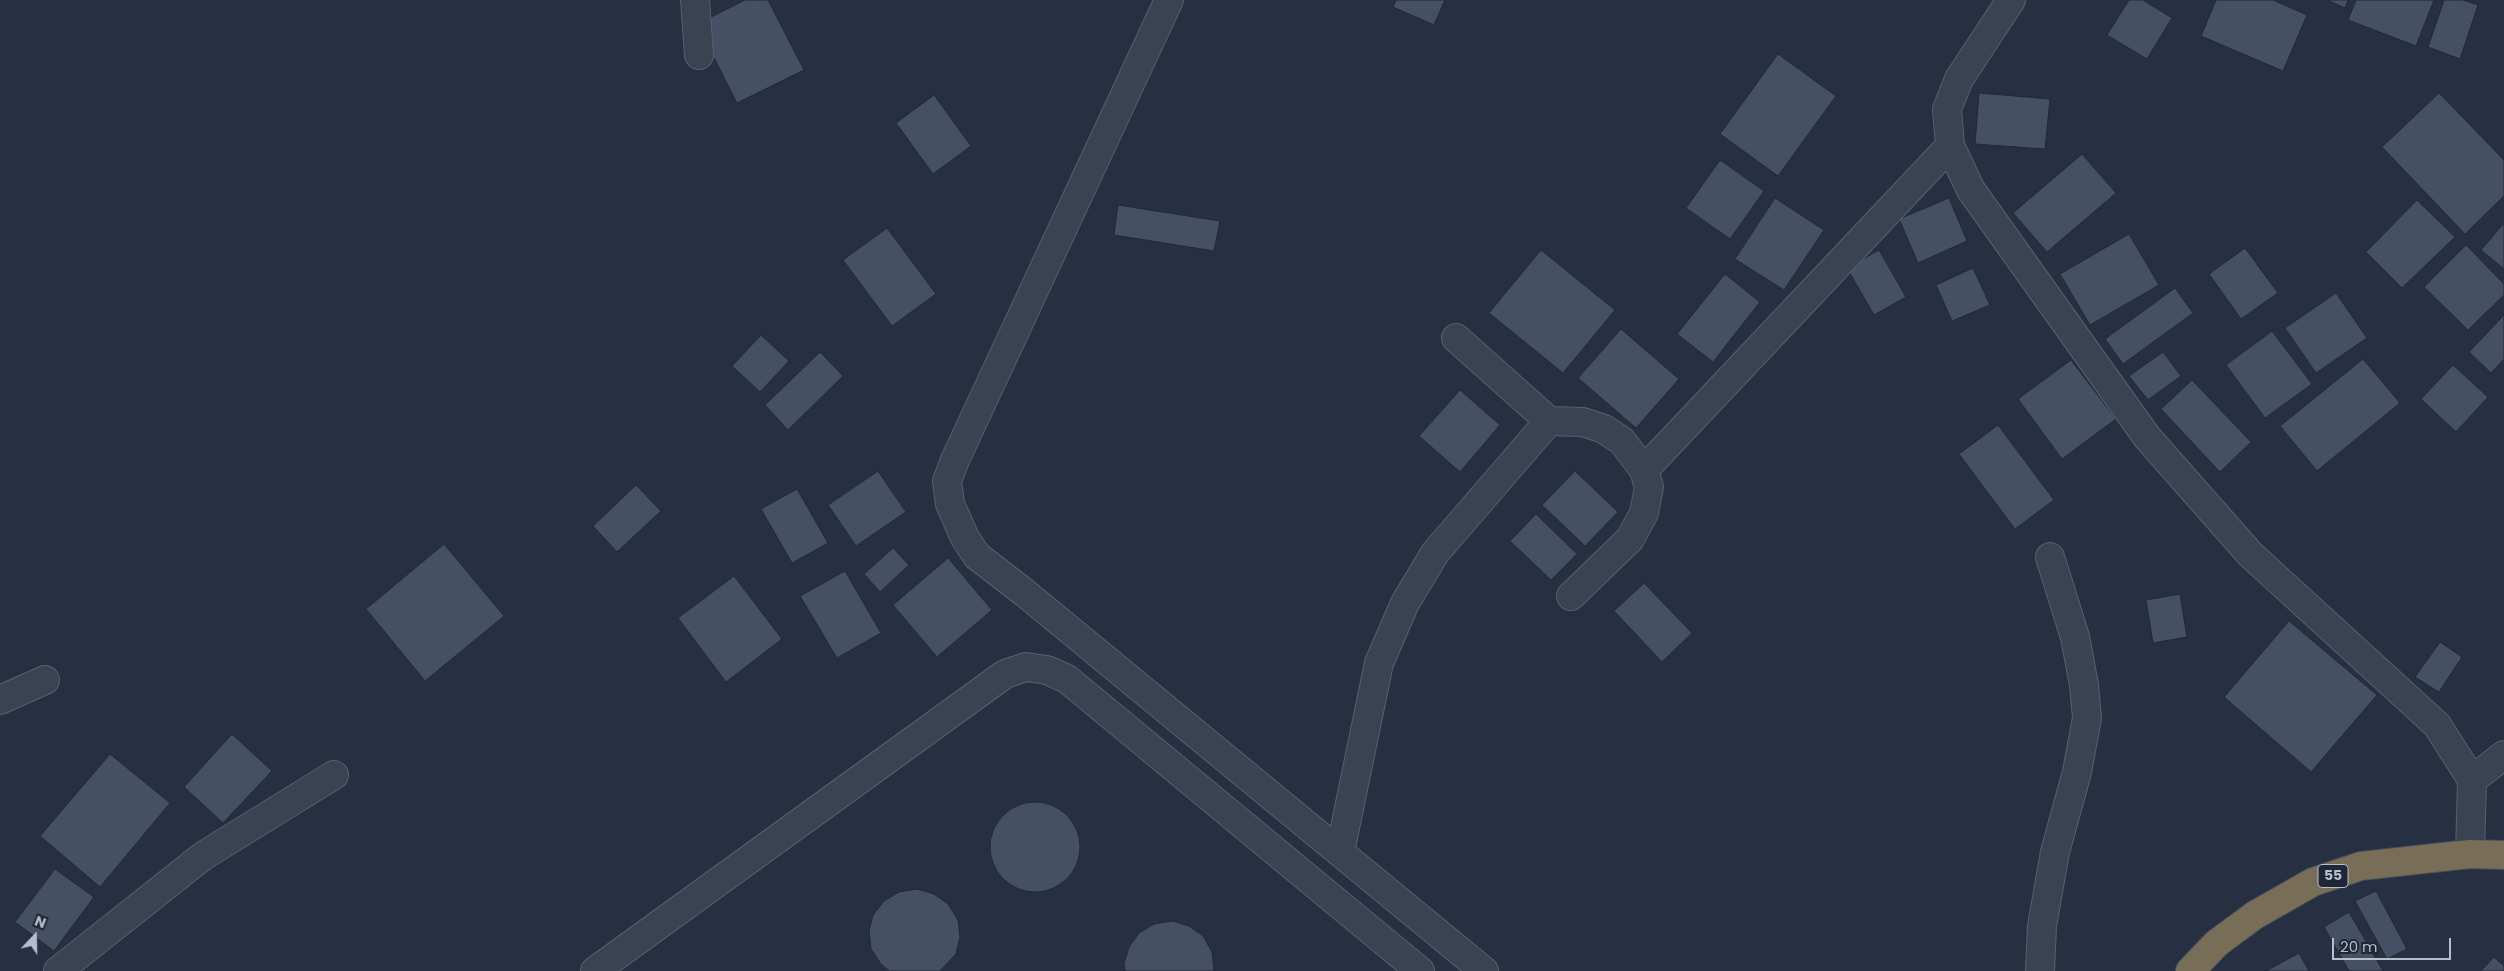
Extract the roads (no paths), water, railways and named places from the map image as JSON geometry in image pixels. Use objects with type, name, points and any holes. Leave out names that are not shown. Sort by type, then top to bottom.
[{"type":"highway","name":"55","points":[[2190,971],[2217,943],[2255,915],[2313,882],[2361,866],[2470,854],[2504,855]]},
{"type":"street","points":[[695,0],[699,55]]},
{"type":"street","points":[[1169,0],[955,460],[947,481],[950,504],[965,538],[977,556],[1484,971]]},
{"type":"street","points":[[2011,0],[1959,79],[1947,110],[1950,146],[1972,190],[2147,437],[2250,554],[2437,726],[2472,780],[2470,854]]},
{"type":"street","points":[[1644,470],[1950,146]]},
{"type":"street","points":[[1456,338],[1549,421],[1583,422],[1604,429],[1622,441],[1644,470],[1650,487],[1644,513],[1630,539],[1571,596]]},
{"type":"street","points":[[1340,852],[1379,662],[1404,603],[1435,553],[1549,421]]},
{"type":"street","points":[[2040,971],[2042,926],[2054,861],[2077,772],[2087,718],[2084,685],[2075,637],[2050,557]]},
{"type":"street","points":[[595,971],[1005,674],[1026,667],[1047,670],[1067,679],[1420,971]]},
{"type":"street","points":[[0,700],[45,680]]},
{"type":"street","points":[[2472,780],[2504,755]]},
{"type":"street","points":[[58,971],[203,856],[334,775]]}]
